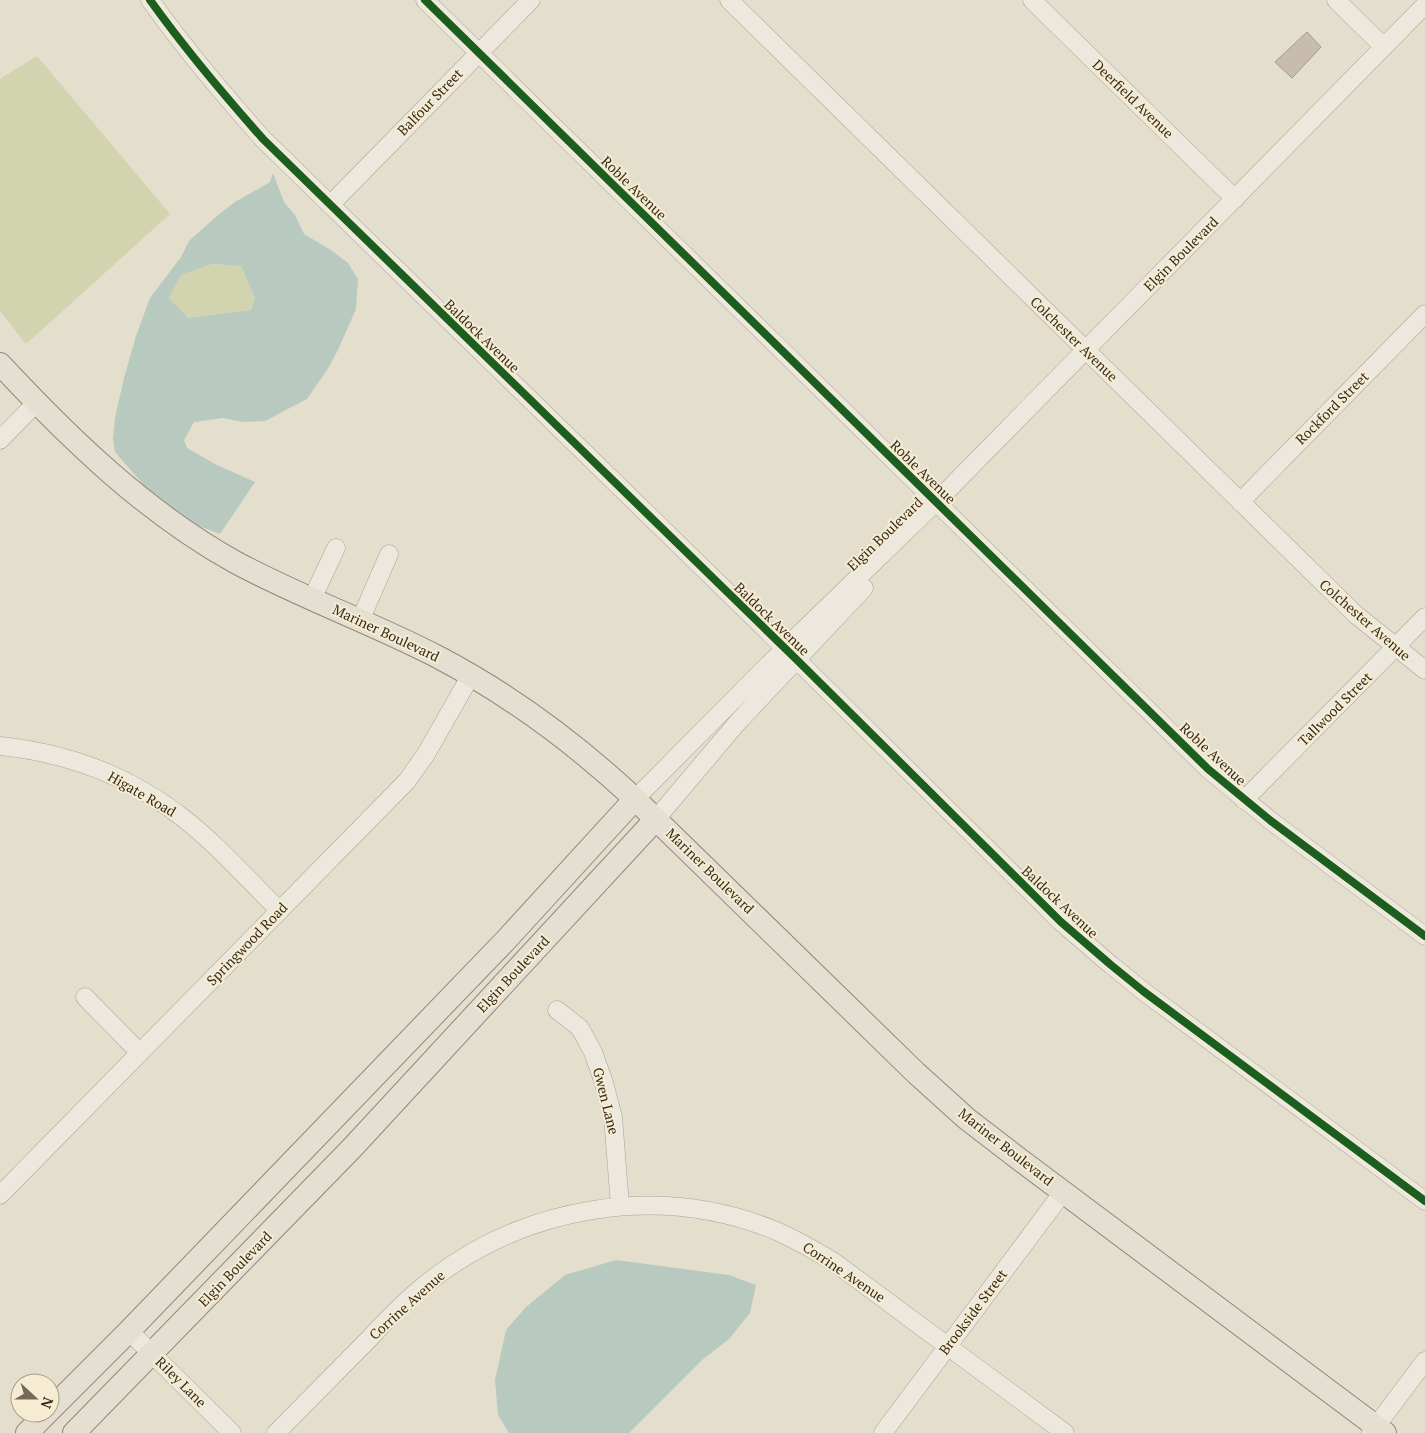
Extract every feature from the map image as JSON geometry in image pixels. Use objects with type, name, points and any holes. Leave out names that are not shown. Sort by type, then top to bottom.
[{"type":"main road","name":"Mariner Boulevard","points":[[0,364],[106,469],[150,506],[180,528],[235,562],[434,655],[471,675],[526,710],[570,742],[610,775],[916,1073],[968,1119],[1378,1431]]},
{"type":"main road","name":"Elgin Boulevard","points":[[60,1400],[129,1331],[506,940],[635,799]]},
{"type":"main road","name":"Elgin Boulevard","points":[[74,1433],[352,1148],[656,819]]},
{"type":"main road","points":[[27,1433],[37,1423]]},
{"type":"street","name":"Baldock Avenue","points":[[150,0],[221,92],[263,139],[1061,922],[1143,991],[1425,1201]]},
{"type":"street","name":"Roble Avenue","points":[[426,0],[1208,769],[1244,800],[1425,936]]},
{"type":"street","name":"Balfour Street","points":[[330,205],[531,0]]},
{"type":"street","name":"Colchester Avenue","points":[[729,0],[1355,614],[1395,648],[1425,670]]},
{"type":"street","name":"Deerfield Avenue","points":[[1032,0],[1234,199]]},
{"type":"street","points":[[1336,0],[1384,47]]},
{"type":"street","name":"Elgin Boulevard","points":[[635,799],[790,654],[936,502],[1425,5]]},
{"type":"street","name":"Rockford Street","points":[[1240,502],[1425,314]]},
{"type":"street","points":[[0,440],[37,402]]},
{"type":"street","points":[[312,599],[336,548]]},
{"type":"street","points":[[360,621],[389,554]]},
{"type":"street","name":"Tallwood Street","points":[[1244,800],[1425,617]]},
{"type":"street","name":"Elgin Boulevard","points":[[656,819],[737,723],[790,654]]},
{"type":"street","name":"Springwood Road","points":[[0,1195],[406,781],[426,754],[471,675]]},
{"type":"street","name":"Higate Road","points":[[0,746],[22,748],[59,756],[93,767],[123,780],[154,798],[183,818],[208,840],[280,911]]},
{"type":"street","points":[[85,997],[140,1053]]},
{"type":"street","name":"Gwen Lane","points":[[557,1010],[580,1028],[593,1052],[604,1083],[613,1117],[620,1206]]},
{"type":"street","name":"Brookside Street","points":[[883,1433],[1063,1192]]},
{"type":"street","name":"Corrine Avenue","points":[[276,1433],[399,1308],[425,1284],[453,1263],[484,1245],[527,1226],[585,1210],[620,1206],[664,1206],[702,1210],[737,1218],[774,1230],[803,1244],[834,1262],[1065,1433]]},
{"type":"street","name":"Riley Lane","points":[[129,1331],[232,1433]]},
{"type":"street","points":[[1378,1431],[1425,1361]]},
{"type":"green space","points":[[37,56],[170,214],[26,344],[0,311],[0,79]]},
{"type":"green space","points":[[212,264],[241,266],[255,298],[251,310],[187,318],[169,298],[181,275]]},
{"type":"shaded area","points":[[273,173],[284,202],[295,215],[304,234],[348,263],[358,279],[356,309],[337,352],[307,399],[265,421],[243,422],[223,418],[194,422],[184,440],[187,448],[215,464],[255,482],[220,534],[183,520],[161,505],[115,452],[113,439],[115,418],[136,336],[150,298],[181,257],[189,241],[235,202],[270,182]],"holes":[[[212,264],[241,266],[255,298],[251,310],[188,318],[169,298],[181,275]]]},
{"type":"shaded area","points":[[616,1260],[729,1275],[756,1285],[750,1313],[729,1339],[702,1360],[629,1433],[509,1433],[498,1415],[495,1380],[506,1330],[526,1307],[565,1275]]},
{"type":"building","points":[[1307,32],[1321,47],[1292,78],[1275,62]]},
{"type":"cycle path","points":[[150,0],[205,71],[263,139],[796,659],[1061,922],[1143,991],[1425,1201]]},
{"type":"cycle path","points":[[425,0],[1208,769],[1271,821],[1425,936]]}]
